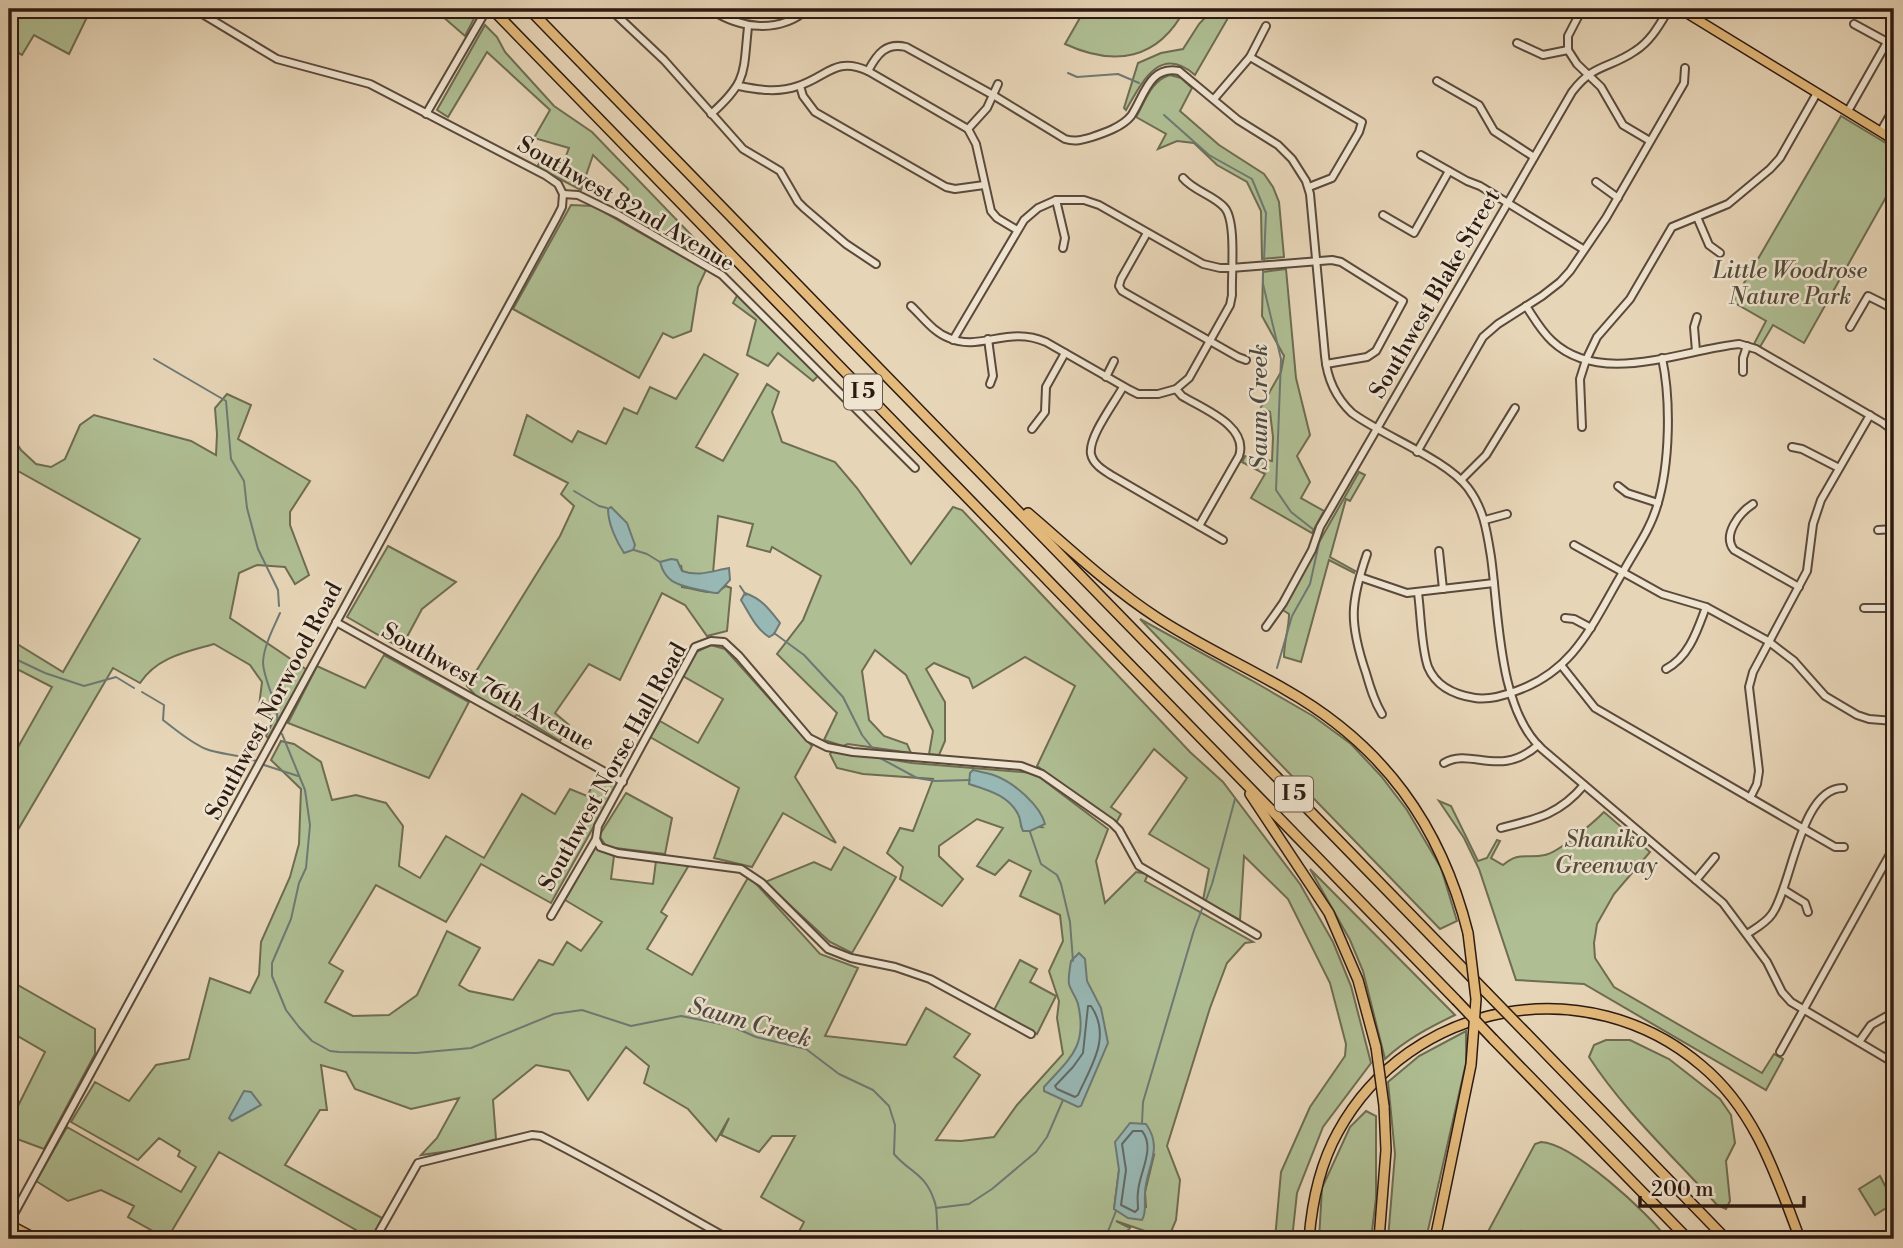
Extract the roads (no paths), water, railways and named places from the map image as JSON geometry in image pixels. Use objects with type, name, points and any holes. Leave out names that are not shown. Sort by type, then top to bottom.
[{"type":"highway","name":"I 5","points":[[492,9],[1688,1239]]},
{"type":"highway","name":"I 5","points":[[529,9],[1726,1239]]},
{"type":"highway","points":[[986,478],[1133,601],[1188,637],[1308,704],[1343,729],[1369,752],[1400,787],[1433,837],[1453,881],[1468,933],[1476,999],[1471,1065],[1435,1239]]},
{"type":"highway","points":[[1237,774],[1329,913],[1358,980],[1376,1047],[1384,1106],[1386,1150],[1380,1239]]},
{"type":"highway","points":[[1309,1239],[1315,1191],[1337,1133],[1361,1097],[1390,1067],[1426,1041],[1458,1026],[1508,1011],[1558,1008],[1606,1015],[1640,1027],[1681,1049],[1717,1080],[1740,1106],[1759,1139],[1778,1179],[1800,1239]]},
{"type":"main road","points":[[1680,9],[1894,140]]},
{"type":"main road","points":[[9,1224],[37,1239]]},
{"type":"street","name":"Southwest 82nd Avenue","points":[[194,9],[276,59],[370,84],[545,175],[558,184],[563,194],[578,195],[617,214],[722,275],[915,468]]},
{"type":"street","points":[[426,114],[487,9]]},
{"type":"street","points":[[610,9],[664,60],[743,149],[780,171],[804,208],[846,244],[876,264]]},
{"type":"street","points":[[710,9],[724,18],[748,27],[778,24],[808,9]]},
{"type":"street","points":[[1582,9],[1568,36],[1569,50],[1577,64],[1601,87],[1623,125],[1650,141]]},
{"type":"street","name":"Southwest Blake Street","points":[[1266,627],[1283,603],[1312,550],[1320,527],[1572,92],[1588,74],[1600,66],[1626,57],[1642,47],[1669,9]]},
{"type":"street","points":[[1854,24],[1887,43]]},
{"type":"street","points":[[1214,99],[1250,57],[1266,26]]},
{"type":"street","points":[[711,114],[733,95],[739,86],[748,27]]},
{"type":"street","points":[[1848,111],[1894,30]]},
{"type":"street","points":[[1517,43],[1543,55],[1569,50]]},
{"type":"street","points":[[868,71],[881,51],[902,46],[993,95],[1065,139],[1074,141],[1104,133],[1126,121],[1150,82],[1161,72],[1172,69],[1183,72],[1244,124],[1285,151],[1309,187],[1329,380],[1341,401],[1352,413],[1461,480],[1479,505],[1485,520],[1509,694],[1523,723],[1538,745],[1723,903],[1767,962],[1782,992],[1803,1011],[1894,1063]]},
{"type":"street","points":[[1250,57],[1362,122],[1332,178],[1309,187]]},
{"type":"street","points":[[739,86],[777,91],[800,86],[840,66],[857,66],[868,71],[968,130],[976,144],[992,211],[1017,230]]},
{"type":"street","points":[[1416,452],[1483,337],[1560,282],[1618,198],[1684,83],[1685,68]]},
{"type":"street","points":[[1437,81],[1479,105],[1494,131],[1534,157]]},
{"type":"street","points":[[968,130],[987,108],[998,84]]},
{"type":"street","points":[[800,86],[803,96],[815,111],[937,182],[955,189],[984,185]]},
{"type":"street","points":[[1582,427],[1580,379],[1586,360],[1602,330],[1630,299],[1672,228],[1738,197],[1770,169],[1780,158],[1817,93]]},
{"type":"street","points":[[1881,131],[1894,108]]},
{"type":"street","points":[[1421,155],[1508,203],[1583,249]]},
{"type":"street","points":[[1383,215],[1414,233],[1449,171]]},
{"type":"street","points":[[911,306],[935,330],[953,340],[966,342],[1006,335],[1030,336],[1138,394],[1148,395],[1176,389],[1189,378],[1230,305],[1231,227],[1227,211],[1183,178]]},
{"type":"street","points":[[1596,182],[1618,198]]},
{"type":"street","name":"Southwest Norwood Road","points":[[9,1224],[554,223],[562,207],[563,194]]},
{"type":"street","points":[[953,340],[1017,230],[1030,214],[1056,201],[1073,199],[1091,202],[1203,264],[1231,268],[1332,260],[1341,262],[1403,301],[1376,351],[1367,357],[1326,364]]},
{"type":"street","points":[[1056,201],[1065,238],[1063,248]]},
{"type":"street","points":[[1698,216],[1709,245],[1720,253]]},
{"type":"street","points":[[1147,233],[1119,286],[1122,291],[1246,360]]},
{"type":"street","points":[[1850,327],[1868,296],[1894,309]]},
{"type":"street","points":[[1526,306],[1552,341],[1563,350],[1586,360],[1609,365],[1732,345],[1756,349],[1894,431]]},
{"type":"street","points":[[1696,351],[1694,327],[1697,317]]},
{"type":"street","points":[[988,339],[993,376],[990,384]]},
{"type":"street","points":[[1743,372],[1743,358],[1747,346]]},
{"type":"street","points":[[1032,429],[1045,412],[1046,387],[1065,353]]},
{"type":"street","points":[[1418,593],[1427,665],[1441,684],[1452,692],[1479,698],[1509,694],[1536,684],[1561,666],[1580,646],[1591,628],[1647,530],[1658,503],[1667,433],[1668,385],[1662,358]]},
{"type":"street","points":[[1106,377],[1114,361]]},
{"type":"street","points":[[1123,387],[1092,442],[1091,455],[1094,462],[1111,475],[1223,540]]},
{"type":"street","points":[[1176,389],[1181,396],[1234,429],[1240,439],[1239,456],[1199,526]]},
{"type":"street","points":[[1461,480],[1486,455],[1515,408]]},
{"type":"street","points":[[1750,798],[1757,784],[1759,771],[1749,687],[1759,658],[1807,571],[1816,512],[1870,415]]},
{"type":"street","points":[[1792,447],[1802,449],[1839,468]]},
{"type":"street","points":[[1618,486],[1627,493],[1658,503]]},
{"type":"street","points":[[1753,504],[1744,510],[1728,536],[1729,543],[1734,550],[1799,587]]},
{"type":"street","points":[[1485,520],[1507,514]]},
{"type":"street","points":[[1878,530],[1894,529]]},
{"type":"street","points":[[1574,545],[1670,597],[1706,607],[1768,641],[1794,661],[1825,696],[1869,719],[1894,721]]},
{"type":"street","points":[[1440,551],[1443,589]]},
{"type":"street","points":[[1367,554],[1353,600],[1353,623],[1361,659],[1376,705],[1382,714]]},
{"type":"street","points":[[1360,577],[1396,590],[1418,593],[1494,583]]},
{"type":"street","points":[[1666,669],[1678,663],[1688,649],[1706,607]]},
{"type":"street","points":[[1864,608],[1894,608]]},
{"type":"street","points":[[1565,618],[1574,619],[1591,628]]},
{"type":"street","name":"Southwest 76th Avenue","points":[[336,622],[623,782]]},
{"type":"street","name":"Southwest Norse Hall Road","points":[[551,916],[596,839],[598,826],[695,647],[711,641],[724,642],[809,738],[827,747],[853,752],[1021,766],[1042,774],[1119,830],[1139,866],[1257,935]]},
{"type":"street","points":[[1561,666],[1595,708],[1835,847],[1844,847]]},
{"type":"street","points":[[1444,763],[1453,758],[1505,762],[1519,758],[1538,745]]},
{"type":"street","points":[[1501,828],[1552,813],[1573,798],[1584,785]]},
{"type":"street","points":[[1747,934],[1772,915],[1784,890],[1803,829],[1824,795],[1834,788],[1843,788]]},
{"type":"street","points":[[596,839],[600,847],[618,853],[741,869],[762,883],[828,949],[851,958],[895,967],[930,979],[1031,1034]]},
{"type":"street","points":[[1780,1052],[1894,847]]},
{"type":"street","points":[[1696,880],[1715,857]]},
{"type":"street","points":[[1784,890],[1805,903],[1808,912]]},
{"type":"street","points":[[1859,1042],[1871,1025],[1894,1012]]},
{"type":"street","points":[[375,1239],[418,1163],[532,1135],[541,1136],[592,1162],[729,1239]]},
{"type":"water","points":[[611,507],[627,523],[635,545],[633,550],[624,553],[618,543],[609,520],[608,509]]},
{"type":"water","points":[[677,560],[682,571],[688,573],[706,573],[729,568],[730,580],[718,593],[681,585],[670,580],[663,570],[660,562]]},
{"type":"water","points":[[745,593],[761,601],[780,623],[774,634],[769,637],[757,625],[741,600]]},
{"type":"water","points":[[973,770],[996,776],[1018,789],[1038,809],[1045,824],[1030,831],[1023,831],[1018,814],[1009,802],[969,784]]},
{"type":"water","points":[[1079,953],[1085,959],[1087,981],[1101,1008],[1108,1043],[1081,1106],[1078,1107],[1044,1091],[1044,1087],[1068,1060],[1078,1042],[1078,1004],[1069,978],[1071,961]]},
{"type":"water","points":[[244,1091],[251,1092],[261,1105],[232,1121],[229,1118]]},
{"type":"water","points":[[1130,1123],[1146,1124],[1154,1142],[1142,1220],[1128,1218],[1114,1209],[1119,1170],[1115,1142]]},
{"type":"waterway","name":"Saum Creek","points":[[1068,73],[1077,77],[1118,74],[1139,83]]},
{"type":"waterway","name":"Saum Creek","points":[[1164,115],[1209,155],[1252,179],[1266,213],[1264,260]]},
{"type":"waterway","name":"Saum Creek","points":[[1263,269],[1263,284],[1281,359],[1276,490],[1291,512],[1314,530]]},
{"type":"waterway","points":[[154,359],[226,401],[231,459],[244,481],[247,508],[258,549],[278,590],[279,606]]},
{"type":"waterway","points":[[574,491],[607,508]]},
{"type":"waterway","name":"Saum Creek","points":[[1277,668],[1292,616],[1310,584],[1321,534]]},
{"type":"waterway","points":[[634,550],[660,562]]},
{"type":"waterway","points":[[740,586],[746,595]]},
{"type":"waterway","points":[[277,722],[263,662],[267,643],[280,613]]},
{"type":"waterway","points":[[774,633],[804,655],[843,697],[862,735],[874,750]]},
{"type":"waterway","name":"Saum Creek","points":[[9,656],[45,673],[84,686],[116,677],[134,688]]},
{"type":"waterway","name":"Saum Creek","points":[[142,692],[164,705],[163,720],[195,743],[212,751],[256,761]]},
{"type":"waterway","name":"Saum Creek","points":[[282,734],[305,790],[310,825],[306,868],[299,883],[291,919],[272,963],[272,976],[286,1010],[312,1041],[330,1051],[339,1052],[416,1053],[471,1048],[554,1014],[582,1010],[631,1026],[681,1016],[731,1026],[756,1037],[806,1049],[839,1074],[873,1090],[889,1106],[895,1125],[894,1154],[921,1178],[930,1191],[937,1214],[939,1239]]},
{"type":"waterway","points":[[880,758],[917,778],[935,781],[970,780]]},
{"type":"waterway","name":"Saum Creek","points":[[261,764],[298,776]]},
{"type":"waterway","name":"Saum Creek","points":[[1206,900],[1235,799]]},
{"type":"waterway","points":[[1030,832],[1041,864],[1057,875],[1061,884],[1070,922],[1073,961]]},
{"type":"waterway","name":"Saum Creek","points":[[1142,1123],[1143,1102],[1202,909]]},
{"type":"waterway","points":[[936,1208],[969,1204],[992,1189],[1036,1152],[1047,1137],[1063,1100]]},
{"type":"waterway","name":"Saum Creek","points":[[1105,1239],[1116,1211]]},
{"type":"park label","name":"Little Woodrose Nature Park","points":[[1790,284]]},
{"type":"park label","name":"Shaniko Greenway","points":[[1606,853]]}]
